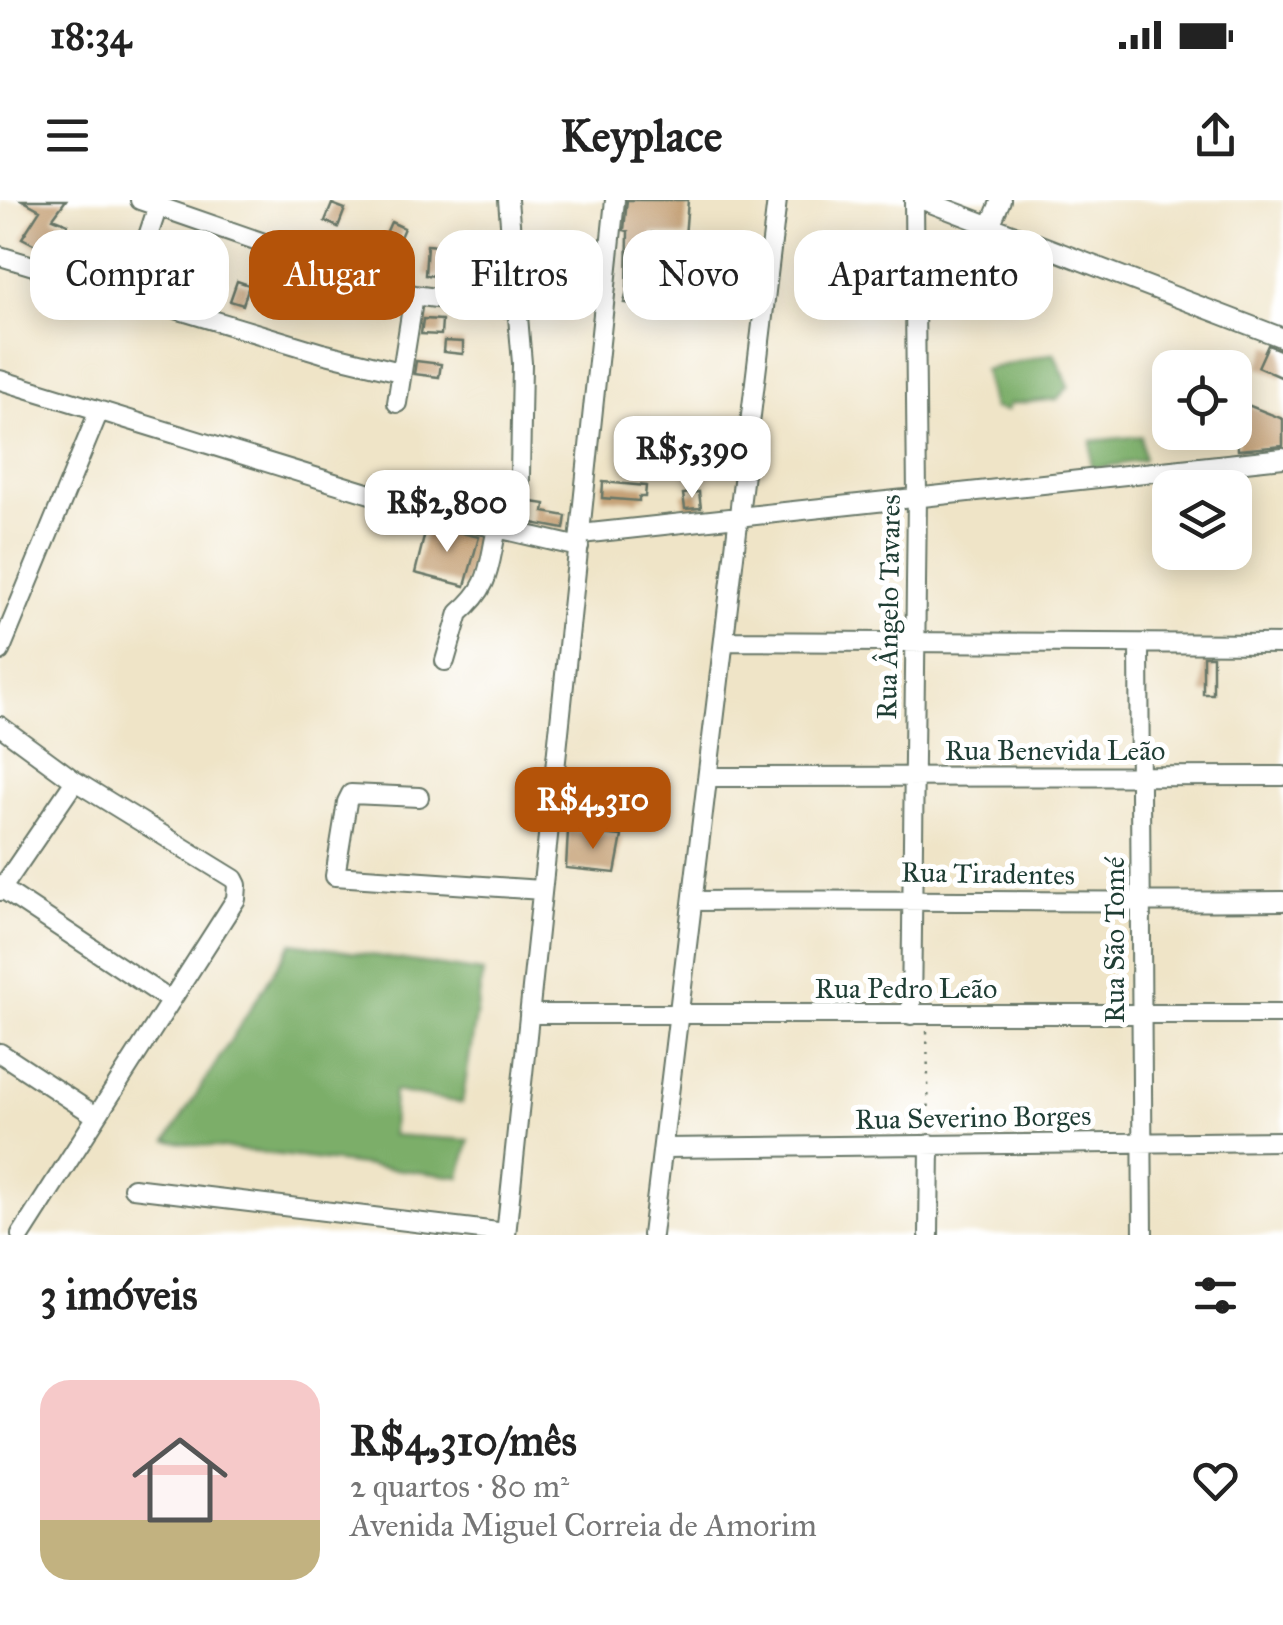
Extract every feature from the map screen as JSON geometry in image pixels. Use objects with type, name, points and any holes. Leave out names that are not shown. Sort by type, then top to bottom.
[{"type":"street","points":[[508,200],[511,230]]},
{"type":"street","points":[[133,1188],[319,1219],[506,1234],[616,200]]},
{"type":"street","points":[[652,1235],[777,200]]},
{"type":"street","name":"Rua Ângelo Tavares","points":[[914,200],[914,898],[919,1015]]},
{"type":"street","points":[[922,200],[1283,338]]},
{"type":"street","points":[[990,226],[1002,200]]},
{"type":"street","points":[[143,230],[149,203],[249,237]]},
{"type":"street","points":[[0,256],[30,264]]},
{"type":"street","points":[[217,320],[322,353],[400,372]]},
{"type":"street","points":[[397,403],[409,320]]},
{"type":"street","points":[[518,533],[522,363],[519,320]]},
{"type":"street","points":[[0,380],[432,513],[518,533],[580,540],[740,516],[1283,458]]},
{"type":"street","points":[[0,651],[98,411]]},
{"type":"street","points":[[445,661],[458,613],[482,592],[498,528]]},
{"type":"street","points":[[726,641],[1283,644]]},
{"type":"street","name":"Rua São Tomé","points":[[1139,644],[1143,1235]]},
{"type":"street","points":[[0,726],[76,780],[234,878],[237,885],[236,899],[21,1235]]},
{"type":"street","name":"Rua Benevida Leão","points":[[708,777],[1283,776]]},
{"type":"street","points":[[76,780],[1,889],[171,1001]]},
{"type":"street","points":[[419,797],[351,794],[346,802],[335,876],[542,890]]},
{"type":"street","name":"Rua Tiradentes","points":[[693,901],[914,898],[1283,902]]},
{"type":"street","name":"Rua Pedro Leão","points":[[529,1014],[1283,1014]]},
{"type":"street","points":[[0,1076],[5,1056],[96,1116]]},
{"type":"street","name":"Rua Severino Borges","points":[[664,1148],[1283,1141]]},
{"type":"street","points":[[929,1235],[930,1144]]},
{"type":"path","points":[[919,1015],[930,1144]]},
{"type":"green space","points":[[1054,353],[1069,386],[1057,399],[1009,404],[1007,411],[993,408],[984,370]]},
{"type":"green space","points":[[1141,436],[1144,460],[1091,469],[1091,441]]},
{"type":"green space","points":[[292,943],[483,972],[462,1103],[394,1091],[392,1135],[469,1140],[460,1177],[167,1141]]},
{"type":"building","points":[[22,200],[66,200],[53,218],[68,224],[66,230],[30,230],[30,242],[22,238],[40,210]]},
{"type":"building","points":[[627,200],[688,200],[686,230],[624,230]]},
{"type":"building","points":[[332,204],[345,209],[338,227],[325,221]]},
{"type":"building","points":[[391,222],[404,228],[403,230],[387,230]]},
{"type":"building","points":[[427,245],[435,246],[435,276],[425,275]]},
{"type":"building","points":[[237,281],[249,285],[243,305],[230,301]]},
{"type":"building","points":[[423,319],[442,320],[441,335],[421,334]]},
{"type":"building","points":[[444,341],[463,342],[463,354],[443,352]]},
{"type":"building","points":[[1268,345],[1283,351],[1283,378],[1258,367]]},
{"type":"building","points":[[416,361],[441,364],[439,377],[414,374]]},
{"type":"building","points":[[1252,407],[1283,419],[1283,446],[1252,449]]},
{"type":"building","points":[[603,482],[646,486],[645,497],[639,497],[639,501],[602,498]]},
{"type":"building","points":[[699,492],[701,508],[685,509],[683,494]]},
{"type":"building","points":[[532,502],[545,504],[544,512],[566,516],[564,529],[532,523]]},
{"type":"building","points":[[427,525],[479,537],[465,586],[415,573]]},
{"type":"building","points":[[1203,656],[1213,656],[1213,694],[1203,694]]},
{"type":"building","points":[[568,831],[622,836],[615,873],[566,868]]}]
